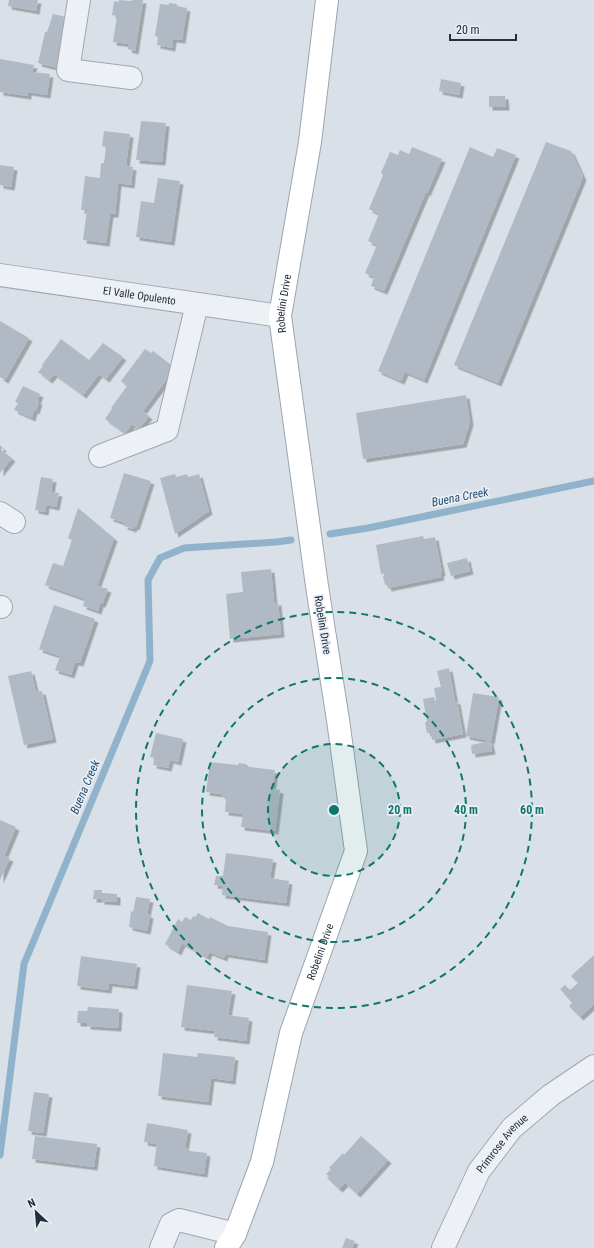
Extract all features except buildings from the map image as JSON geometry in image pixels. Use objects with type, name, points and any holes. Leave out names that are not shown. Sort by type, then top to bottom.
[{"type":"main road","name":"Robelini Drive","points":[[232,1243],[262,1162],[291,1033],[356,851],[338,720],[317,586],[280,316],[310,142],[327,0]]},
{"type":"street","points":[[79,0],[68,70],[131,78]]},
{"type":"street","name":"El Valle Opulento","points":[[0,275],[280,316]]},
{"type":"street","points":[[100,456],[166,430],[198,304]]},
{"type":"street","name":"Primrose Avenue","points":[[443,1248],[479,1171],[512,1128],[551,1095],[594,1066]]},
{"type":"street","points":[[161,1248],[171,1224],[179,1220],[232,1243]]},
{"type":"waterway","name":"Buena Creek","points":[[330,534],[368,528],[594,481]]},
{"type":"waterway","name":"Buena Creek","points":[[0,1155],[24,964],[150,661],[148,580],[160,558],[184,548],[291,540]]}]
